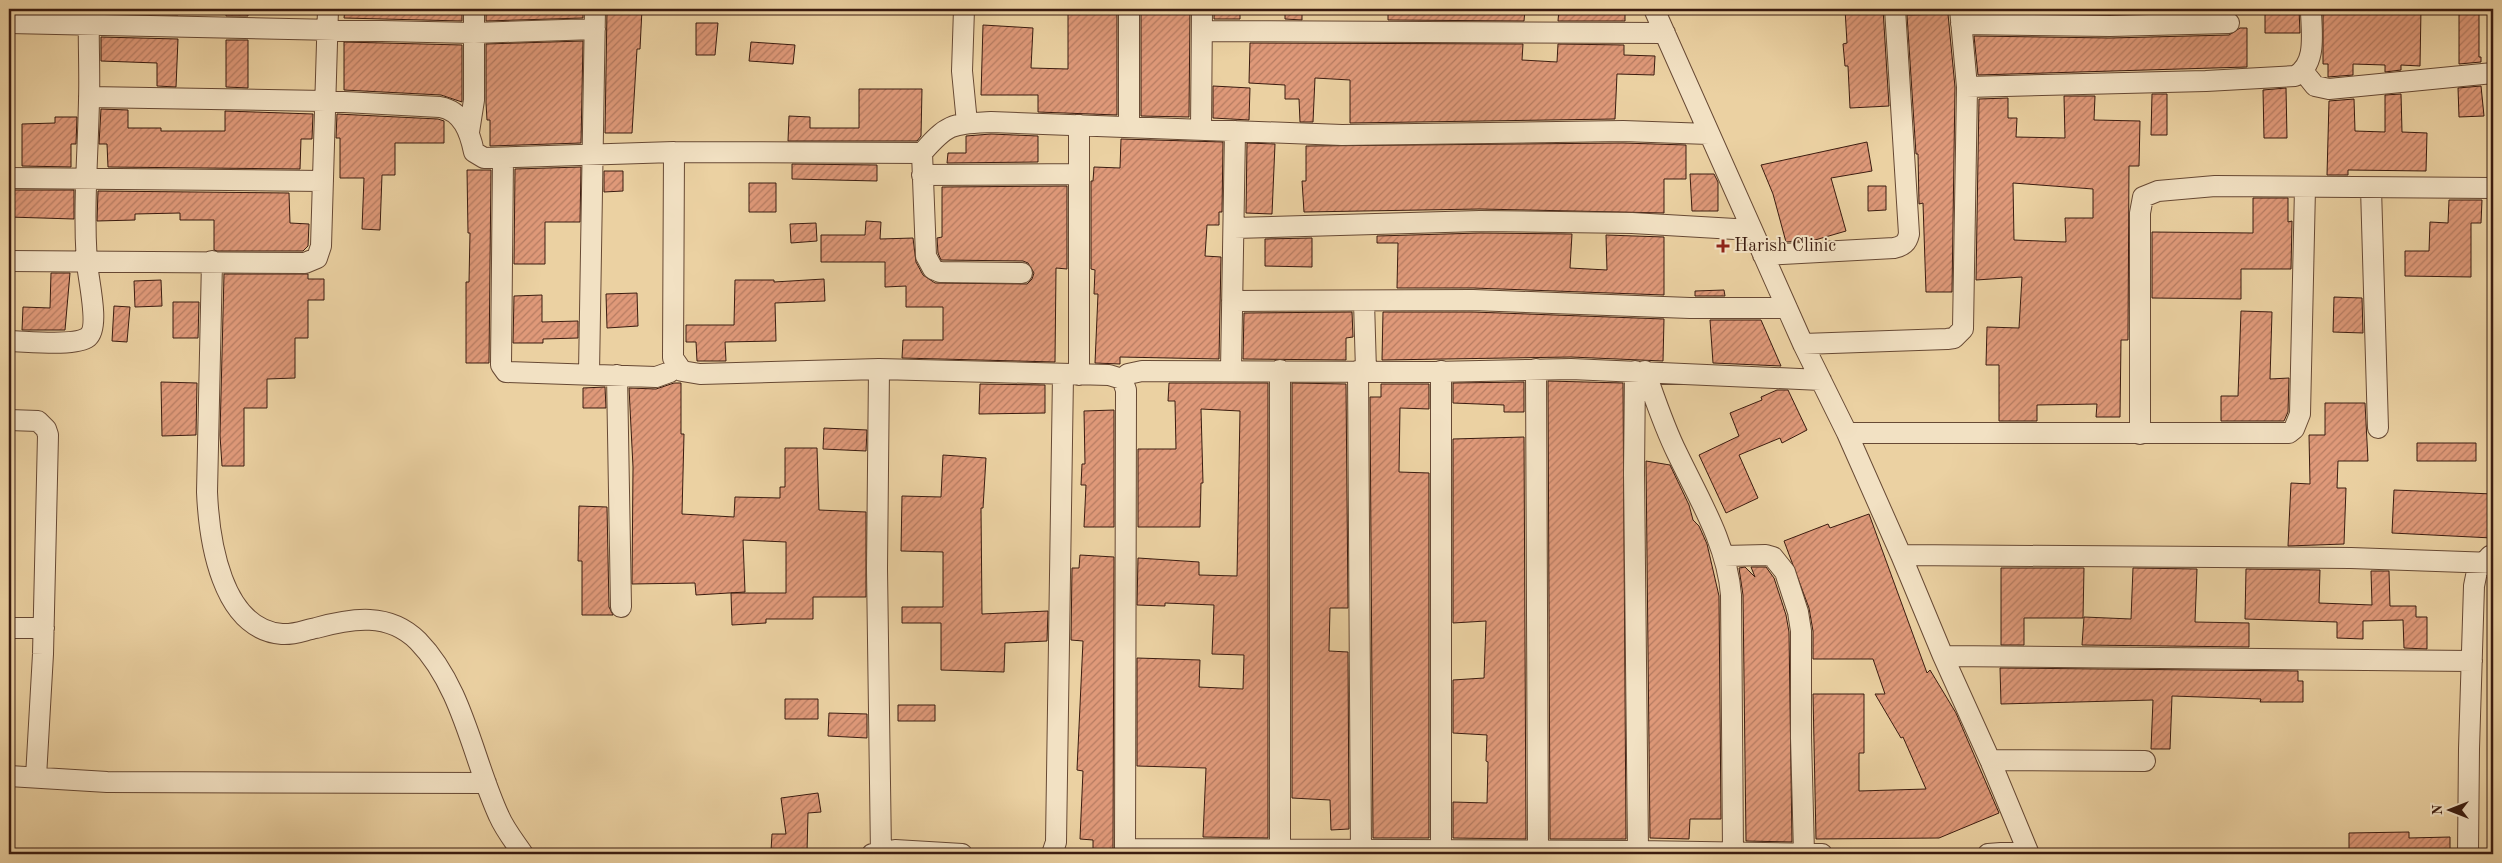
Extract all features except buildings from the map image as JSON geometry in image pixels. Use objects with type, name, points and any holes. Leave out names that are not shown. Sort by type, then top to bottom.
[{"type":"street","points":[[9,261],[305,263],[317,258],[321,246],[328,9]]},
{"type":"street","points":[[469,132],[474,100],[474,9]]},
{"type":"street","points":[[588,373],[596,9]]},
{"type":"street","points":[[964,9],[962,72],[967,123]]},
{"type":"street","points":[[1129,9],[1129,126]]},
{"type":"street","points":[[1201,129],[1202,9]]},
{"type":"street","points":[[1654,9],[1803,344],[1847,433],[1902,554],[1943,656],[1990,760],[2028,852],[1988,854]]},
{"type":"street","points":[[1763,255],[1894,248],[1905,244],[1908,240],[1895,9]]},
{"type":"street","points":[[1967,87],[2273,79],[2295,76],[2303,72],[2308,65],[2311,50],[2311,9]]},
{"type":"street","points":[[1803,344],[1947,339],[1960,334],[1965,320],[1967,87],[1960,16],[2110,17],[2229,23]]},
{"type":"street","points":[[9,340],[71,341],[88,337],[94,322],[87,262],[86,178],[90,97],[89,17]]},
{"type":"street","points":[[9,22],[89,17],[328,30],[474,33],[595,29]]},
{"type":"street","points":[[1202,31],[1665,33]]},
{"type":"street","points":[[2303,72],[2316,86],[2329,89],[2493,73]]},
{"type":"street","points":[[90,97],[325,101],[448,108],[454,112],[469,132],[474,152],[479,157],[503,158],[674,152],[922,153]]},
{"type":"street","points":[[1022,273],[940,272],[933,269],[926,256],[922,153],[942,130],[967,123],[1129,126],[1378,135],[1585,132],[1709,134]]},
{"type":"street","points":[[1052,854],[1056,842],[1079,174],[1079,125]]},
{"type":"street","points":[[1231,370],[1235,131]]},
{"type":"street","points":[[674,152],[673,358],[682,371],[700,374],[879,369],[1114,376],[1122,379],[1126,390],[1125,852],[1538,851],[1583,853],[1638,851],[1816,854],[1801,747],[1801,631],[1798,612],[1785,572],[1772,557],[1766,554],[1724,556]]},
{"type":"street","points":[[503,158],[502,365],[506,372],[588,373],[656,377],[670,372],[677,366]]},
{"type":"street","points":[[922,175],[1079,174]]},
{"type":"street","points":[[9,178],[323,181]]},
{"type":"street","points":[[2140,434],[2140,213],[2143,196],[2158,191],[2215,186],[2493,188]]},
{"type":"street","points":[[1847,433],[2282,435],[2294,429],[2300,414],[2305,188]]},
{"type":"street","points":[[2371,188],[2378,428]]},
{"type":"street","points":[[1234,228],[1480,221],[1632,223],[1752,230]]},
{"type":"street","points":[[212,261],[207,492],[208,528],[224,583],[246,617],[263,628],[282,634],[295,633],[346,620],[370,619],[389,622],[406,630],[419,642],[450,689],[465,723],[500,817],[523,854]]},
{"type":"street","points":[[1232,301],[1473,300],[1690,308],[1787,308]]},
{"type":"street","points":[[1361,852],[1362,371],[1364,301]]},
{"type":"street","points":[[879,369],[877,570],[878,853],[902,850],[962,854]]},
{"type":"street","points":[[1122,379],[1128,374],[1142,371],[1440,371],[1536,369],[1640,371],[1822,380]]},
{"type":"street","points":[[1536,369],[1538,851]]},
{"type":"street","points":[[1280,370],[1280,852]]},
{"type":"street","points":[[1440,371],[1452,852]]},
{"type":"street","points":[[1640,371],[1724,556],[1731,595],[1743,853]]},
{"type":"street","points":[[1638,851],[1634,473],[1640,371]]},
{"type":"street","points":[[617,375],[621,607]]},
{"type":"street","points":[[9,420],[38,421],[46,428],[48,435],[44,628],[36,777]]},
{"type":"street","points":[[1902,554],[2489,560]]},
{"type":"street","points":[[2468,854],[2474,586],[2478,571],[2489,560]]},
{"type":"street","points":[[9,628],[44,628]]},
{"type":"street","points":[[1943,656],[2472,661]]},
{"type":"street","points":[[1990,760],[2145,761]]},
{"type":"street","points":[[9,776],[107,782],[486,783]]},
{"type":"place","name":"Harish Clinic","points":[[1723,246]]}]
